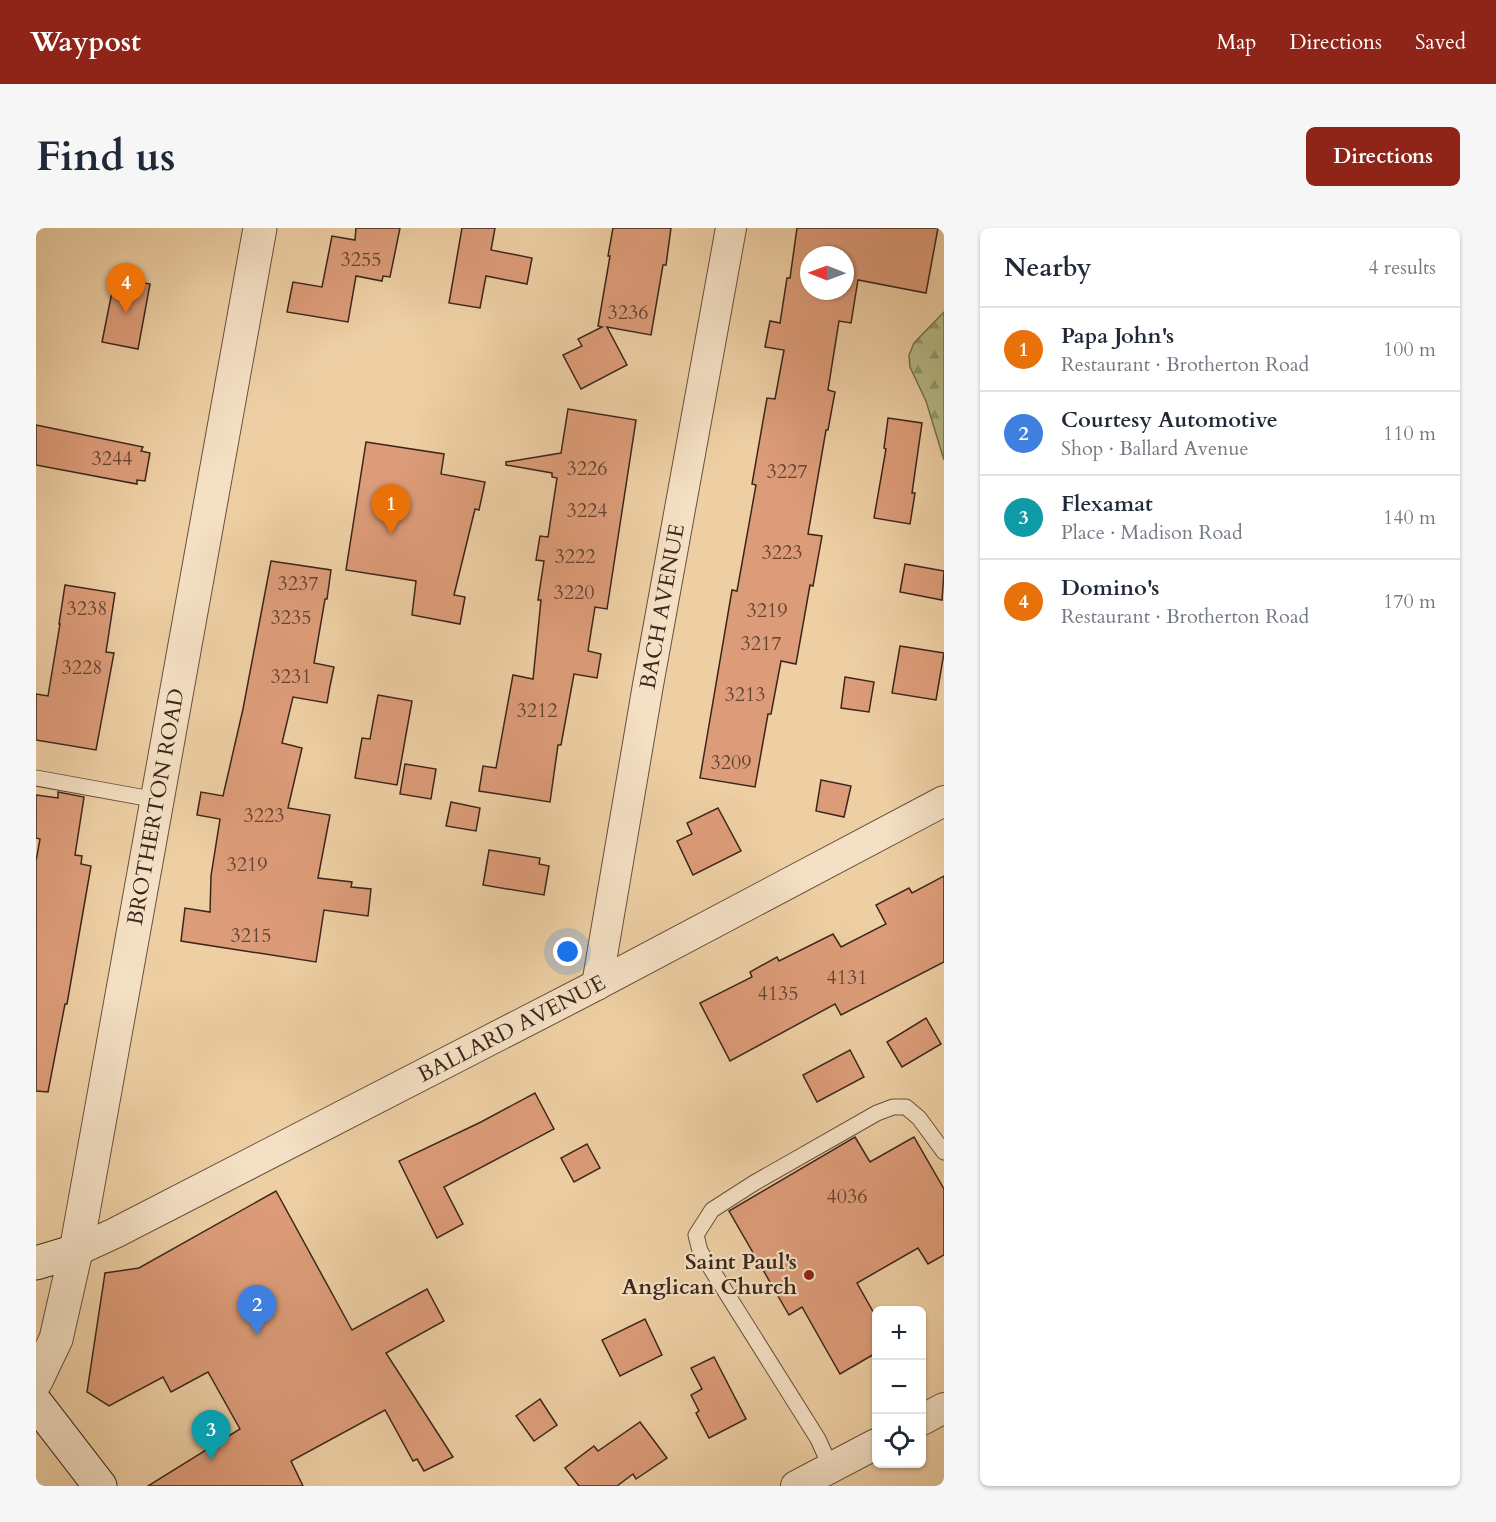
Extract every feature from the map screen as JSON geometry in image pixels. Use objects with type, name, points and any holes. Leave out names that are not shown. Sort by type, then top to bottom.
[{"type":"street","name":"BROTHERTON ROAD","points":[[36,1381],[56,1339],[76,1251],[260,228]]},
{"type":"street","name":"BACH AVENUE","points":[[597,985],[648,685],[731,228]]},
{"type":"street","name":"BALLARD AVENUE","points":[[76,1251],[597,985],[944,801]]},
{"type":"street","points":[[36,1263],[76,1251]]},
{"type":"street","points":[[36,1403],[99,1486]]},
{"type":"street","points":[[926,1417],[944,1408]]},
{"type":"street","points":[[796,1486],[872,1446]]},
{"type":"lane","points":[[36,778],[157,800]]},
{"type":"lane","points":[[831,1468],[818,1439],[700,1251],[696,1235],[712,1210],[754,1183],[877,1113],[893,1107],[906,1107],[919,1118],[944,1152]]},
{"type":"green space","points":[[944,312],[944,460],[926,401],[910,367],[909,355],[914,343]]},
{"type":"building","points":[[356,228],[400,228],[390,277],[383,276],[382,281],[356,276],[348,322],[287,312],[293,282],[322,287],[332,236],[355,240]]},
{"type":"building","points":[[462,228],[495,228],[491,250],[532,258],[527,284],[486,276],[480,308],[449,303]]},
{"type":"building","points":[[613,228],[671,228],[666,265],[663,265],[651,335],[607,327],[627,365],[581,389],[563,355],[582,346],[578,339],[602,327],[598,326]]},
{"type":"building","points":[[797,228],[938,228],[926,293],[858,280],[851,323],[839,321],[828,390],[835,392],[808,534],[822,536],[813,586],[810,585],[796,664],[781,661],[771,714],[768,714],[755,787],[700,778],[732,590],[737,591],[756,485],[752,484],[767,398],[775,399],[784,350],[765,347],[770,321],[780,323],[787,278],[790,278]]},
{"type":"building","points":[[115,277],[150,284],[138,349],[102,342]]},
{"type":"building","points":[[568,409],[636,420],[607,609],[595,607],[588,651],[601,654],[597,678],[574,674],[561,745],[558,745],[550,802],[479,791],[483,766],[496,768],[513,675],[533,679],[541,600],[538,600],[544,561],[536,560],[540,536],[548,537],[557,478],[552,477],[552,473],[506,465],[506,462],[561,453]]},
{"type":"building","points":[[888,418],[922,423],[910,524],[874,518],[886,449],[884,448]]},
{"type":"building","points":[[36,425],[143,447],[141,451],[150,453],[145,481],[137,480],[137,484],[36,465]]},
{"type":"building","points":[[366,442],[444,454],[441,474],[485,482],[479,510],[475,509],[454,595],[465,597],[460,624],[412,615],[416,581],[346,570]]},
{"type":"building","points":[[271,561],[331,570],[314,663],[334,667],[327,703],[293,697],[282,743],[302,748],[288,808],[330,815],[318,878],[352,882],[351,887],[371,889],[368,916],[324,910],[316,962],[181,941],[185,908],[210,912],[211,876],[220,819],[197,815],[201,792],[223,796],[243,709]]},
{"type":"building","points":[[905,564],[944,571],[942,600],[900,592]]},
{"type":"building","points":[[65,585],[115,593],[106,652],[114,653],[96,750],[36,740],[36,694],[48,696]]},
{"type":"building","points":[[900,646],[944,653],[936,700],[892,693]]},
{"type":"building","points":[[845,677],[874,682],[869,712],[841,708]]},
{"type":"building","points":[[378,695],[412,701],[397,785],[355,778],[362,738],[370,739]]},
{"type":"building","points":[[405,764],[436,769],[431,799],[400,794]]},
{"type":"building","points":[[821,780],[851,786],[844,817],[816,811]]},
{"type":"building","points":[[58,792],[84,797],[75,855],[82,856],[81,864],[91,866],[67,1004],[65,1004],[48,1092],[36,1091],[36,861],[40,839],[36,838],[36,795],[58,798]]},
{"type":"building","points":[[451,802],[480,808],[476,831],[446,826]]},
{"type":"building","points":[[718,808],[741,851],[693,875],[677,841],[692,834],[687,823]]},
{"type":"building","points":[[489,850],[540,858],[539,864],[549,866],[544,895],[483,885]]},
{"type":"building","points":[[944,876],[944,962],[841,1015],[835,1004],[730,1061],[700,1003],[752,977],[750,972],[777,957],[779,961],[833,934],[841,947],[886,924],[876,905],[909,888],[912,893]]},
{"type":"building","points":[[926,1018],[941,1044],[902,1067],[887,1042]]},
{"type":"building","points":[[850,1050],[864,1077],[817,1102],[803,1075]]},
{"type":"building","points":[[535,1093],[554,1129],[444,1187],[463,1224],[437,1238],[399,1161]]},
{"type":"building","points":[[855,1137],[870,1162],[914,1137],[944,1189],[944,1255],[928,1264],[918,1248],[857,1283],[872,1310],[872,1355],[840,1374],[802,1307],[789,1315],[729,1211]]},
{"type":"building","points":[[587,1144],[600,1168],[574,1182],[561,1158]]},
{"type":"building","points":[[276,1191],[352,1330],[427,1289],[444,1321],[386,1353],[453,1457],[424,1471],[417,1459],[413,1461],[385,1410],[291,1461],[303,1486],[148,1486],[240,1429],[208,1372],[171,1392],[163,1377],[109,1406],[87,1392],[105,1273],[139,1268]]},
{"type":"building","points":[[645,1319],[662,1355],[620,1376],[602,1340]]},
{"type":"building","points":[[714,1357],[746,1419],[709,1438],[696,1413],[699,1411],[691,1395],[702,1389],[691,1368]]},
{"type":"building","points":[[540,1399],[557,1425],[534,1441],[516,1416]]},
{"type":"building","points":[[640,1422],[667,1458],[636,1479],[633,1474],[617,1486],[579,1486],[565,1468],[594,1446],[598,1451]]},
{"type":"place","name":"Domino's","points":[[126,313]]},
{"type":"place","name":"Papa John's","points":[[391,534]]},
{"type":"place","name":"Saint Paul's Anglican Church","points":[[809,1275]]},
{"type":"place","name":"Courtesy Automotive","points":[[257,1335]]},
{"type":"place","name":"Flexamat","points":[[211,1460]]}]
